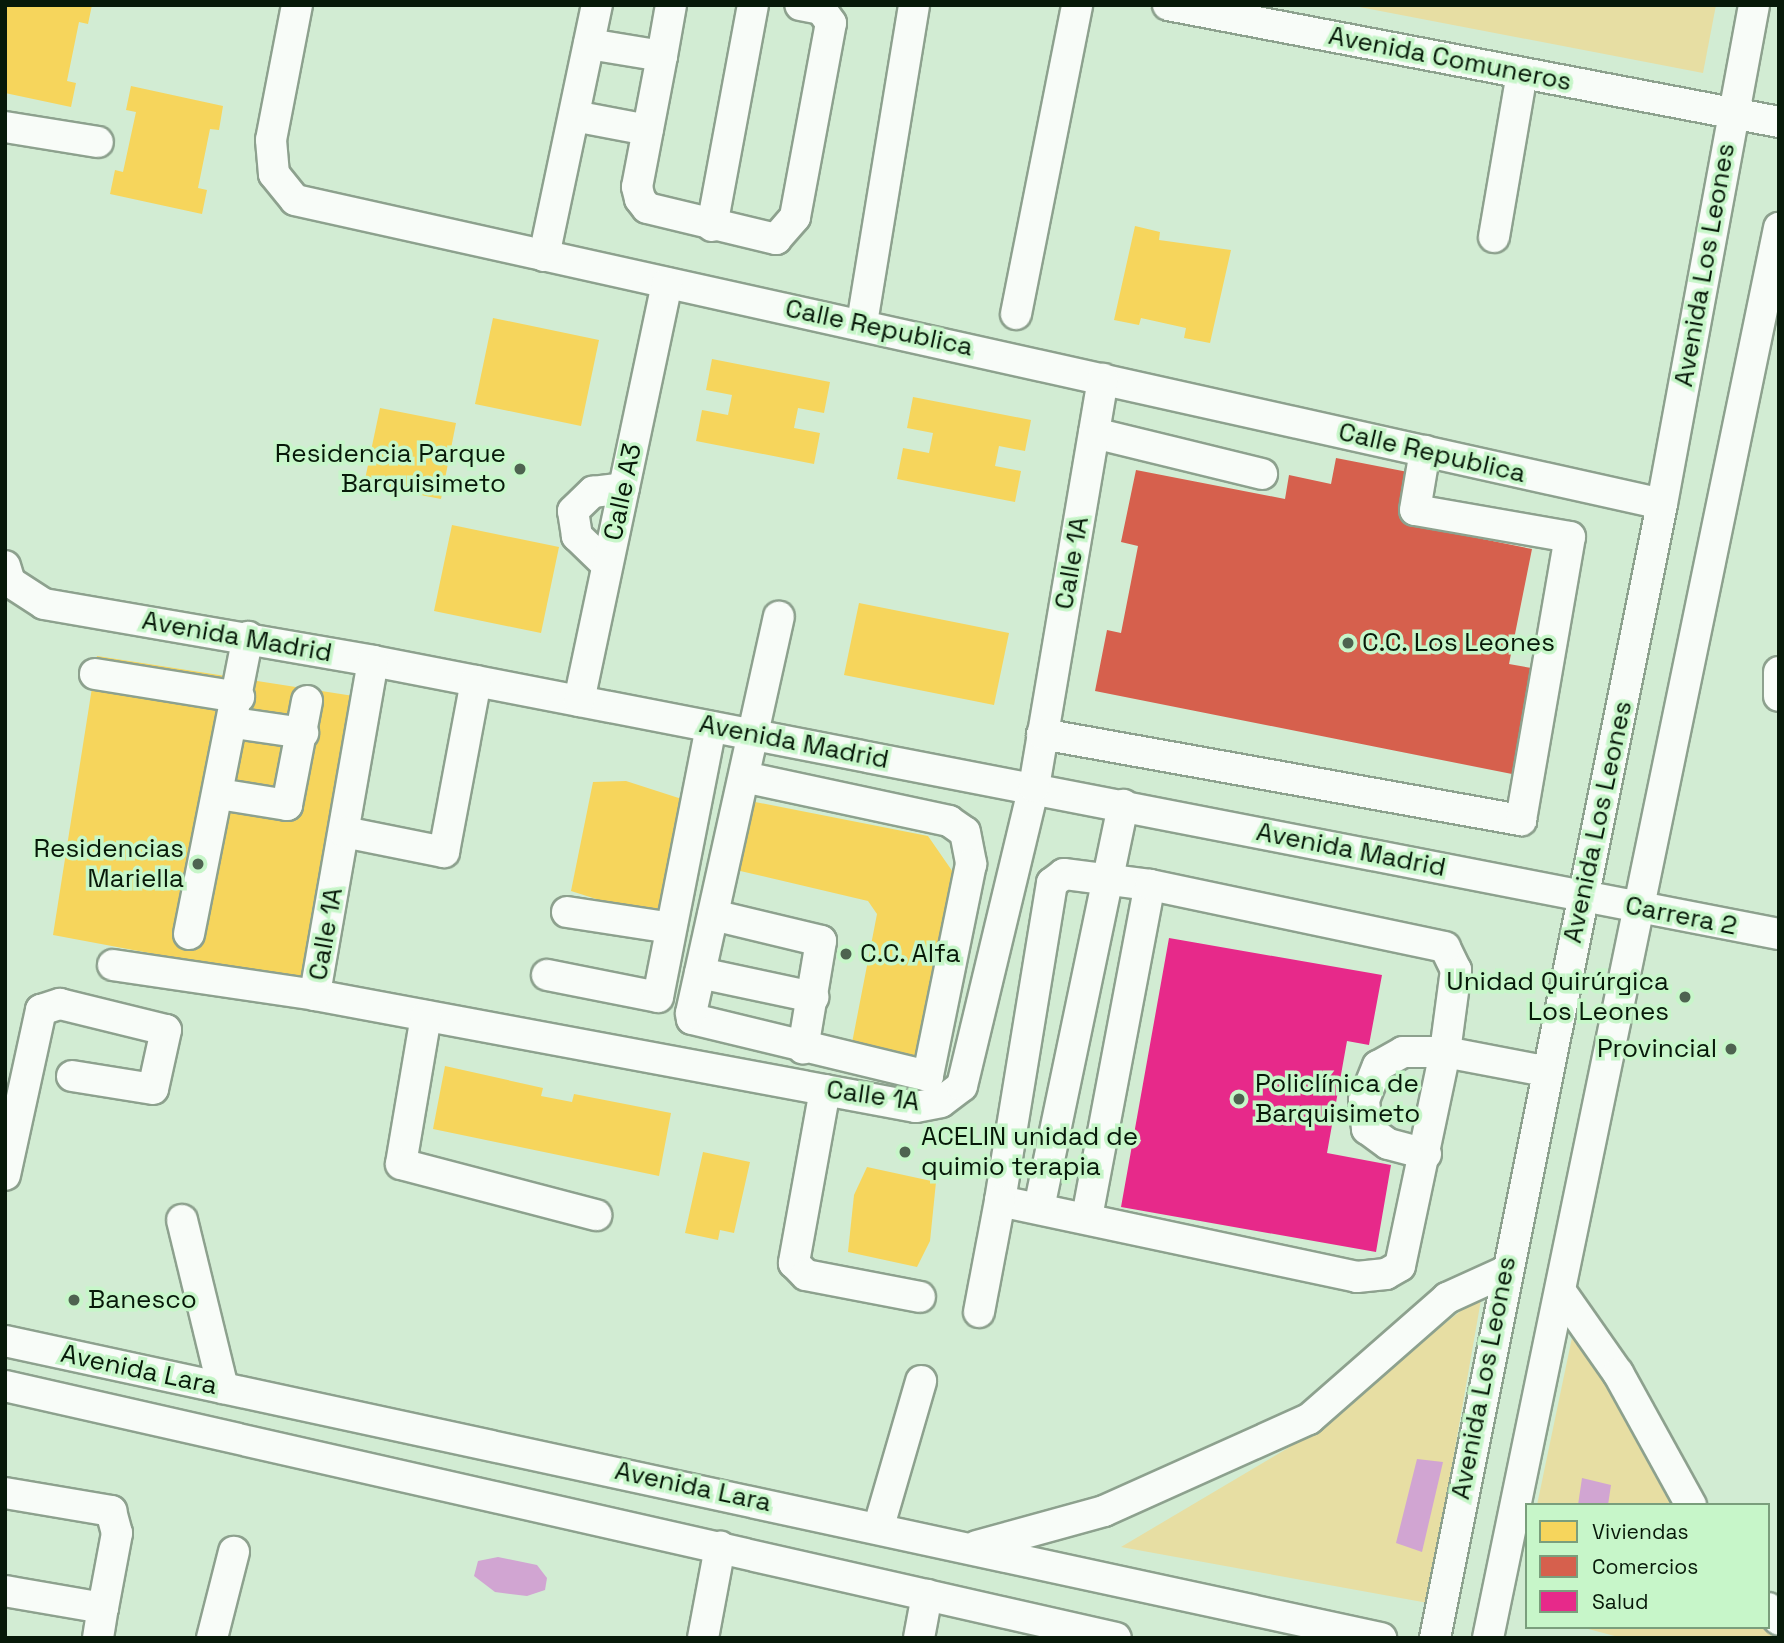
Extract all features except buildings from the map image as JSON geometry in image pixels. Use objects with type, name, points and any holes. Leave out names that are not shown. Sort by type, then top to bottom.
[{"type":"street","name":"Calle Republica","points":[[297,5],[271,140],[274,174],[295,200],[667,284],[862,323],[1662,504]]},
{"type":"street","points":[[544,256],[597,5]]},
{"type":"street","points":[[671,5],[648,130],[640,199],[647,208],[712,226],[776,239],[795,217],[831,23],[821,9],[800,5]]},
{"type":"street","points":[[712,226],[753,5]]},
{"type":"street","points":[[862,323],[914,5]]},
{"type":"street","points":[[1016,314],[1077,5]]},
{"type":"street","name":"Avenida Los Leones","points":[[1435,1638],[1504,1272],[1584,895],[1662,504],[1732,109],[1754,5]]},
{"type":"street","name":"Avenida Comuneros","points":[[1181,7],[1522,73],[1732,109],[1779,122]]},
{"type":"street","points":[[589,44],[662,56]]},
{"type":"street","points":[[1494,237],[1522,73]]},
{"type":"street","points":[[574,116],[648,130]]},
{"type":"street","points":[[5,127],[98,142]]},
{"type":"street","points":[[1488,1638],[1779,228]]},
{"type":"street","name":"Calle A3","points":[[579,701],[667,284]]},
{"type":"street","name":"Calle 1A","points":[[373,660],[315,995],[916,1107],[941,1102],[962,1086],[1034,787],[1104,379]]},
{"type":"street","points":[[1094,433],[1262,474]]},
{"type":"street","points":[[1042,734],[1521,820],[1570,537],[1415,510],[1425,451]]},
{"type":"street","points":[[607,565],[577,536],[573,511],[593,492],[624,488]]},
{"type":"street","name":"Avenida Madrid","points":[[8,574],[44,604],[373,660],[1584,895]]},
{"type":"street","points":[[744,777],[949,821],[965,832],[971,864],[932,1074],[915,1077],[696,1022],[691,1013],[779,617]]},
{"type":"street","points":[[189,934],[236,710],[248,637]]},
{"type":"street","points":[[1779,672],[1779,696]]},
{"type":"street","points":[[95,674],[236,710],[303,733]]},
{"type":"street","points":[[344,832],[444,852],[476,681]]},
{"type":"street","points":[[219,794],[287,805],[303,733],[307,701]]},
{"type":"street","points":[[547,975],[658,997],[710,727]]},
{"type":"street","points":[[1039,1208],[1106,876],[1123,805]]},
{"type":"street","points":[[979,1312],[1052,883],[1064,874],[1106,876],[1445,947],[1457,970],[1445,1052],[1426,1154],[1399,1266],[1386,1274],[1357,1277],[1087,1217],[1000,1201]]},
{"type":"street","points":[[1087,1217],[1150,885]]},
{"type":"street","name":"Carrera 2","points":[[1584,895],[1640,909],[1779,934]]},
{"type":"street","points":[[568,912],[671,928]]},
{"type":"street","points":[[713,915],[816,937],[823,949],[803,1049]]},
{"type":"street","points":[[113,965],[315,995]]},
{"type":"street","points":[[700,973],[813,997]]},
{"type":"street","points":[[5,1175],[41,1010],[60,1004],[166,1030],[153,1089],[72,1076]]},
{"type":"street","points":[[426,1016],[401,1164],[596,1215]]},
{"type":"street","points":[[1426,1154],[1388,1144],[1367,1129],[1364,1100],[1378,1066],[1403,1052],[1445,1052],[1545,1071]]},
{"type":"street","points":[[825,1090],[794,1263],[806,1275],[920,1297]]},
{"type":"street","points":[[182,1220],[223,1388]]},
{"type":"street","points":[[975,1547],[1104,1511],[1309,1419],[1447,1298],[1504,1272]]},
{"type":"street","points":[[1561,1292],[1618,1373],[1690,1503]]},
{"type":"street","name":"Avenida Lara","points":[[5,1341],[879,1526],[1381,1638]]},
{"type":"street","points":[[879,1526],[921,1381]]},
{"type":"street","name":"Avenida Lara","points":[[5,1387],[927,1595],[1023,1628],[1116,1638]]},
{"type":"street","points":[[5,1493],[111,1511],[117,1533],[98,1638]]},
{"type":"street","points":[[703,1638],[720,1547]]},
{"type":"street","points":[[212,1638],[234,1552]]},
{"type":"street","points":[[5,1591],[103,1608]]},
{"type":"street","points":[[919,1638],[927,1595]]},
{"type":"shaded area","points":[[1349,5],[1716,5],[1703,73]]},
{"type":"shaded area","points":[[1482,1294],[1428,1603],[1121,1547],[1288,1448]]},
{"type":"shaded area","points":[[1574,1328],[1670,1503],[1537,1503]]},
{"type":"shaded area","points":[[1417,1459],[1443,1462],[1422,1552],[1396,1543]]},
{"type":"shaded area","points":[[1582,1478],[1611,1485],[1608,1503],[1578,1503]]},
{"type":"shaded area","points":[[498,1557],[537,1565],[547,1578],[545,1590],[527,1596],[495,1592],[474,1576],[478,1561]]},
{"type":"shaded area","points":[[1770,1628],[1778,1638],[1622,1638],[1588,1629]]},
{"type":"place","name":"Residencia Parque Barquisimeto","points":[[520,469]]},
{"type":"place","name":"C.C. Los Leones","points":[[1348,643]]},
{"type":"place","name":"Residencias Mariella","points":[[198,864]]},
{"type":"place","name":"C.C. Alfa","points":[[846,954]]},
{"type":"place","name":"Unidad Quirúrgica Los Leones","points":[[1685,997]]},
{"type":"place","name":"Provincial","points":[[1731,1049]]},
{"type":"place","name":"Policlínica de Barquisimeto","points":[[1239,1099]]},
{"type":"place","name":"ACELIN unidad de quimio terapia","points":[[905,1152]]},
{"type":"place","name":"Banesco","points":[[74,1300]]}]
